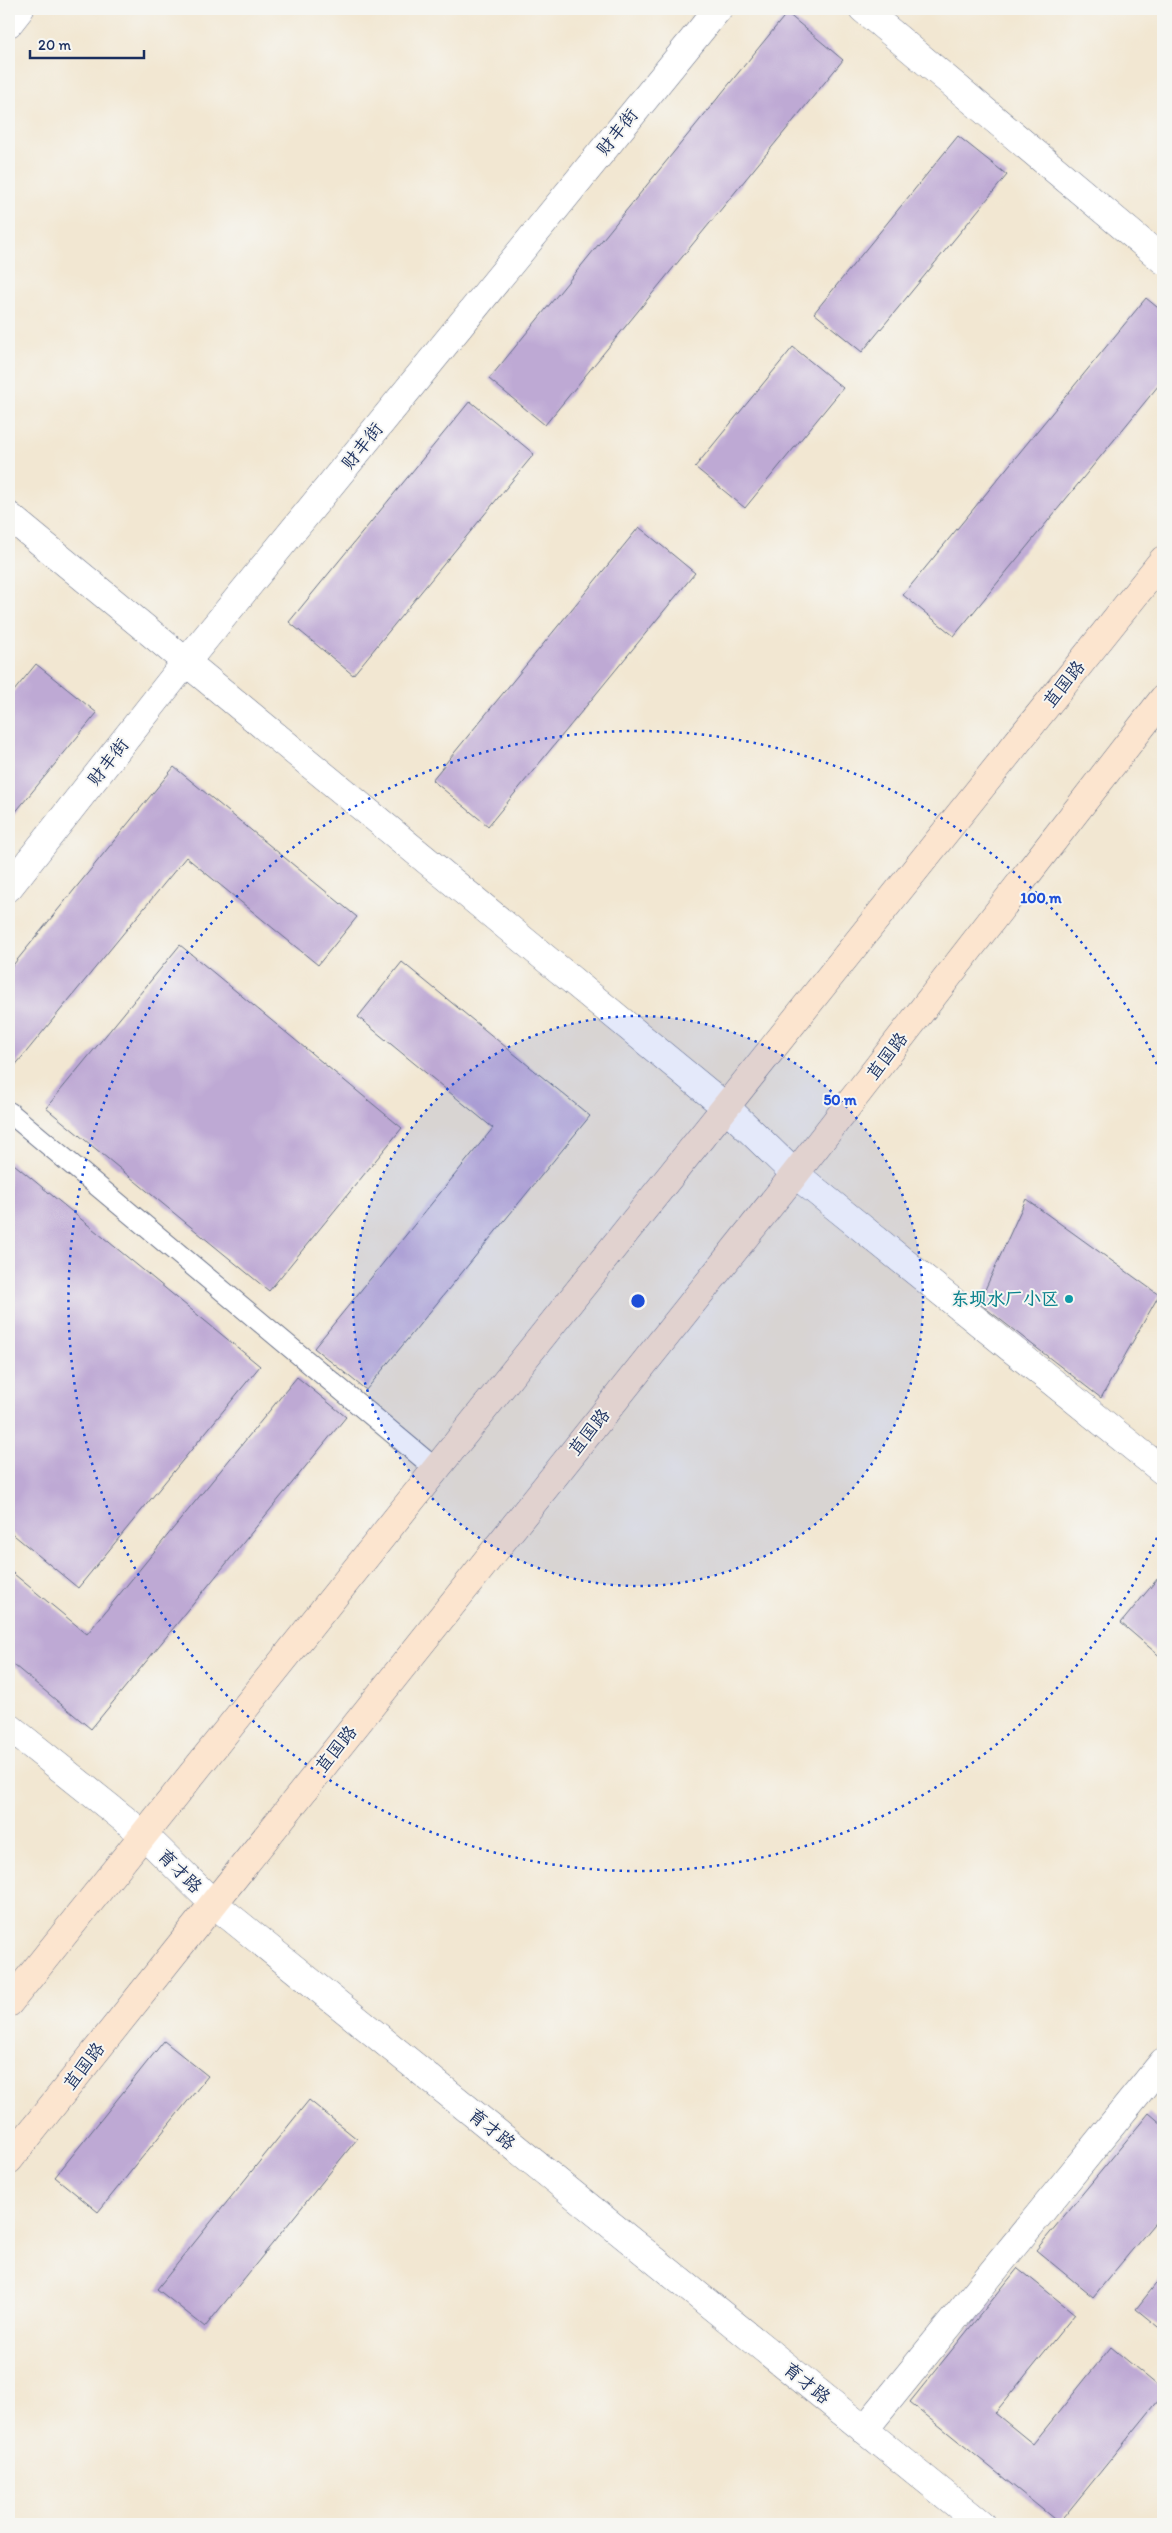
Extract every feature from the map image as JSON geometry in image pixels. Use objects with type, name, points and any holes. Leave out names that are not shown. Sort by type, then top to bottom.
[{"type":"main road","name":"苴国路","points":[[9,2003],[727,1108],[1163,560]]},
{"type":"main road","name":"苴国路","points":[[9,2160],[795,1174],[1163,699]]},
{"type":"street","points":[[9,22],[20,9]]},
{"type":"street","name":"财丰街","points":[[9,887],[186,662],[718,9]]},
{"type":"street","points":[[863,9],[1163,260]]},
{"type":"street","points":[[9,516],[727,1108],[795,1174],[1163,1472]]},
{"type":"street","name":"育才路","points":[[9,1727],[144,1835],[213,1903],[981,2524]]},
{"type":"street","points":[[864,2430],[1163,2062]]},
{"type":"lane","points":[[9,1112],[437,1470]]},
{"type":"building","points":[[787,13],[843,60],[545,425],[489,379]]},
{"type":"building","points":[[958,136],[1007,175],[862,352],[814,313]]},
{"type":"building","points":[[1146,298],[1163,312],[1163,380],[954,636],[903,595]]},
{"type":"building","points":[[793,347],[843,388],[745,508],[695,467]]},
{"type":"building","points":[[470,401],[534,454],[353,675],[289,622]]},
{"type":"building","points":[[639,527],[695,573],[488,826],[432,780]]},
{"type":"building","points":[[36,664],[97,713],[9,820],[9,697]]},
{"type":"building","points":[[174,767],[357,917],[318,965],[186,857],[9,1073],[9,970]]},
{"type":"building","points":[[180,945],[402,1128],[269,1291],[46,1108]]},
{"type":"building","points":[[402,962],[590,1116],[366,1390],[314,1348],[493,1128],[358,1017]]},
{"type":"building","points":[[9,1160],[260,1366],[78,1588],[9,1531]]},
{"type":"building","name":"东坝水厂小区","points":[[1026,1199],[1159,1295],[1101,1398],[979,1303]]},
{"type":"building","points":[[297,1377],[346,1417],[91,1729],[9,1661],[9,1570],[87,1634]]},
{"type":"building","points":[[1163,1572],[1163,1659],[1121,1623]]},
{"type":"building","points":[[164,2041],[208,2076],[98,2212],[55,2177]]},
{"type":"building","points":[[309,2100],[357,2139],[205,2327],[157,2289]]},
{"type":"building","points":[[1149,2113],[1163,2125],[1163,2213],[1093,2297],[1036,2250]]},
{"type":"building","points":[[1018,2268],[1075,2314],[995,2413],[1033,2444],[1111,2347],[1163,2390],[1163,2395],[1059,2523],[910,2402]]},
{"type":"building","points":[[1163,2275],[1163,2331],[1136,2309]]},
{"type":"place","name":"东坝水厂小区","points":[[1069,1299]]}]
